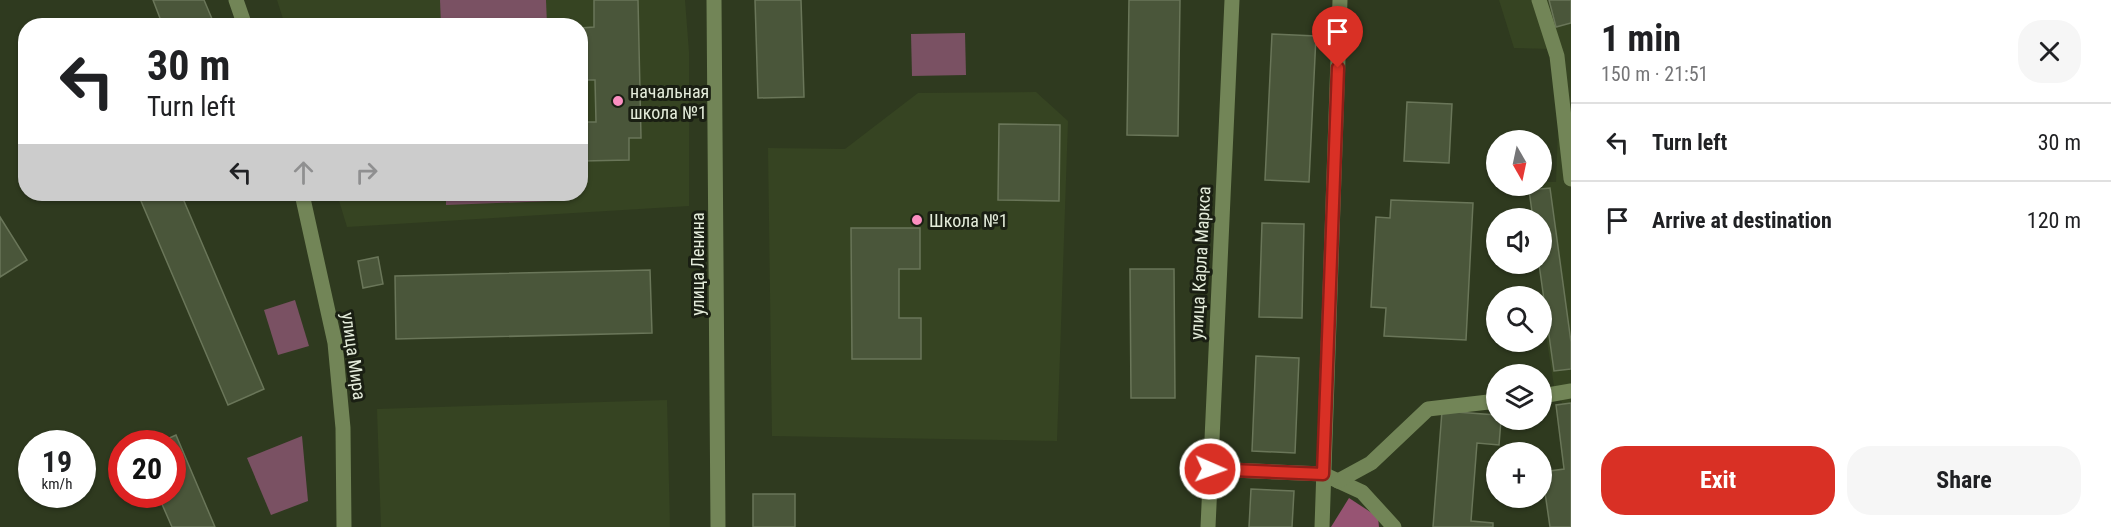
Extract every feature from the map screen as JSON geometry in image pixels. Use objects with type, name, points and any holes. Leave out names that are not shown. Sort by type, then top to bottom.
[{"type":"street","points":[[236,0],[242,18]]},
{"type":"street","name":"улица Ленина","points":[[714,0],[718,527]]},
{"type":"street","name":"улица Карла Маркса","points":[[1208,527],[1232,0]]},
{"type":"street","points":[[1322,527],[1340,0]]},
{"type":"street","points":[[1539,0],[1557,56],[1571,179]]},
{"type":"street","name":"улица Мира","points":[[304,201],[335,343],[344,428],[344,527]]},
{"type":"street","points":[[1552,394],[1571,391]]},
{"type":"street","points":[[1338,481],[1371,463],[1428,409],[1486,402]]},
{"type":"street","points":[[1210,469],[1323,474],[1362,492],[1394,527]]},
{"type":"shaded area","points":[[277,0],[685,0],[689,52],[689,206],[347,227],[339,201],[588,201],[588,18],[283,18]]},
{"type":"shaded area","points":[[440,0],[546,0],[547,18],[441,18]]},
{"type":"shaded area","points":[[1499,0],[1571,0],[1571,469],[1563,405],[1554,386],[1549,352],[1552,352],[1552,286],[1543,286],[1542,274],[1552,274],[1552,208],[1541,208],[1541,196],[1552,196],[1552,182],[1556,182],[1560,78],[1550,49],[1514,48]]},
{"type":"shaded area","points":[[965,33],[966,75],[912,76],[911,34]]},
{"type":"shaded area","name":"Школа №1","points":[[1036,92],[1068,121],[1057,441],[772,436],[768,148],[845,149],[918,93]]},
{"type":"shaded area","points":[[446,201],[552,201],[446,205]]},
{"type":"shaded area","points":[[295,300],[309,346],[278,355],[264,310]]},
{"type":"shaded area","points":[[667,400],[670,527],[381,527],[377,409]]},
{"type":"shaded area","points":[[302,436],[308,501],[271,515],[247,458]]},
{"type":"shaded area","points":[[1349,498],[1378,517],[1379,527],[1331,527]]},
{"type":"building","points":[[153,0],[204,0],[212,18],[160,18]]},
{"type":"building","name":"начальная школа №1","points":[[594,0],[638,0],[641,138],[629,138],[629,160],[588,161],[588,122],[596,122],[595,80],[588,80],[588,27],[594,27]]},
{"type":"building","points":[[755,0],[801,0],[804,97],[758,98]]},
{"type":"building","points":[[1129,0],[1180,0],[1178,136],[1127,135]]},
{"type":"building","points":[[1549,0],[1571,0],[1571,23],[1556,27]]},
{"type":"building","points":[[1272,34],[1316,36],[1309,182],[1265,180]]},
{"type":"building","points":[[1407,102],[1452,104],[1449,163],[1404,161]]},
{"type":"building","points":[[999,124],[1060,125],[1059,201],[998,200]]},
{"type":"building","points":[[1530,196],[1551,196],[1571,342],[1571,369],[1554,371],[1551,352],[1552,286],[1542,286],[1540,274],[1552,274],[1552,208],[1531,208]]},
{"type":"building","points":[[1391,200],[1473,203],[1466,340],[1384,336],[1386,308],[1371,307],[1376,217],[1390,218]]},
{"type":"building","points":[[141,201],[184,201],[264,389],[228,405]]},
{"type":"building","points":[[0,217],[27,260],[0,277]]},
{"type":"building","points":[[1262,223],[1304,224],[1302,318],[1259,317]]},
{"type":"building","points":[[851,228],[920,228],[920,269],[899,269],[899,318],[921,318],[921,359],[852,359]]},
{"type":"building","points":[[378,257],[383,284],[363,288],[358,261]]},
{"type":"building","points":[[1130,269],[1174,269],[1175,398],[1131,398]]},
{"type":"building","points":[[650,270],[652,333],[396,339],[395,276]]},
{"type":"building","points":[[1256,356],[1299,358],[1295,453],[1252,451]]},
{"type":"building","points":[[1571,403],[1571,527],[1550,527],[1547,508],[1552,508],[1552,471],[1564,469],[1556,405]]},
{"type":"building","points":[[1442,411],[1486,414],[1486,430],[1500,430],[1499,442],[1477,443],[1471,521],[1493,523],[1493,527],[1433,527]]},
{"type":"building","points":[[186,459],[215,527],[172,527],[164,508],[186,508]]},
{"type":"building","points":[[1251,489],[1294,491],[1292,527],[1249,527]]},
{"type":"building","points":[[753,494],[795,494],[795,527],[753,527]]},
{"type":"place","name":"начальная школа №1","points":[[618,101]]},
{"type":"place","name":"Школа №1","points":[[917,220]]},
{"type":"route","points":[[1210,469],[1323,474],[1338,68]]}]
